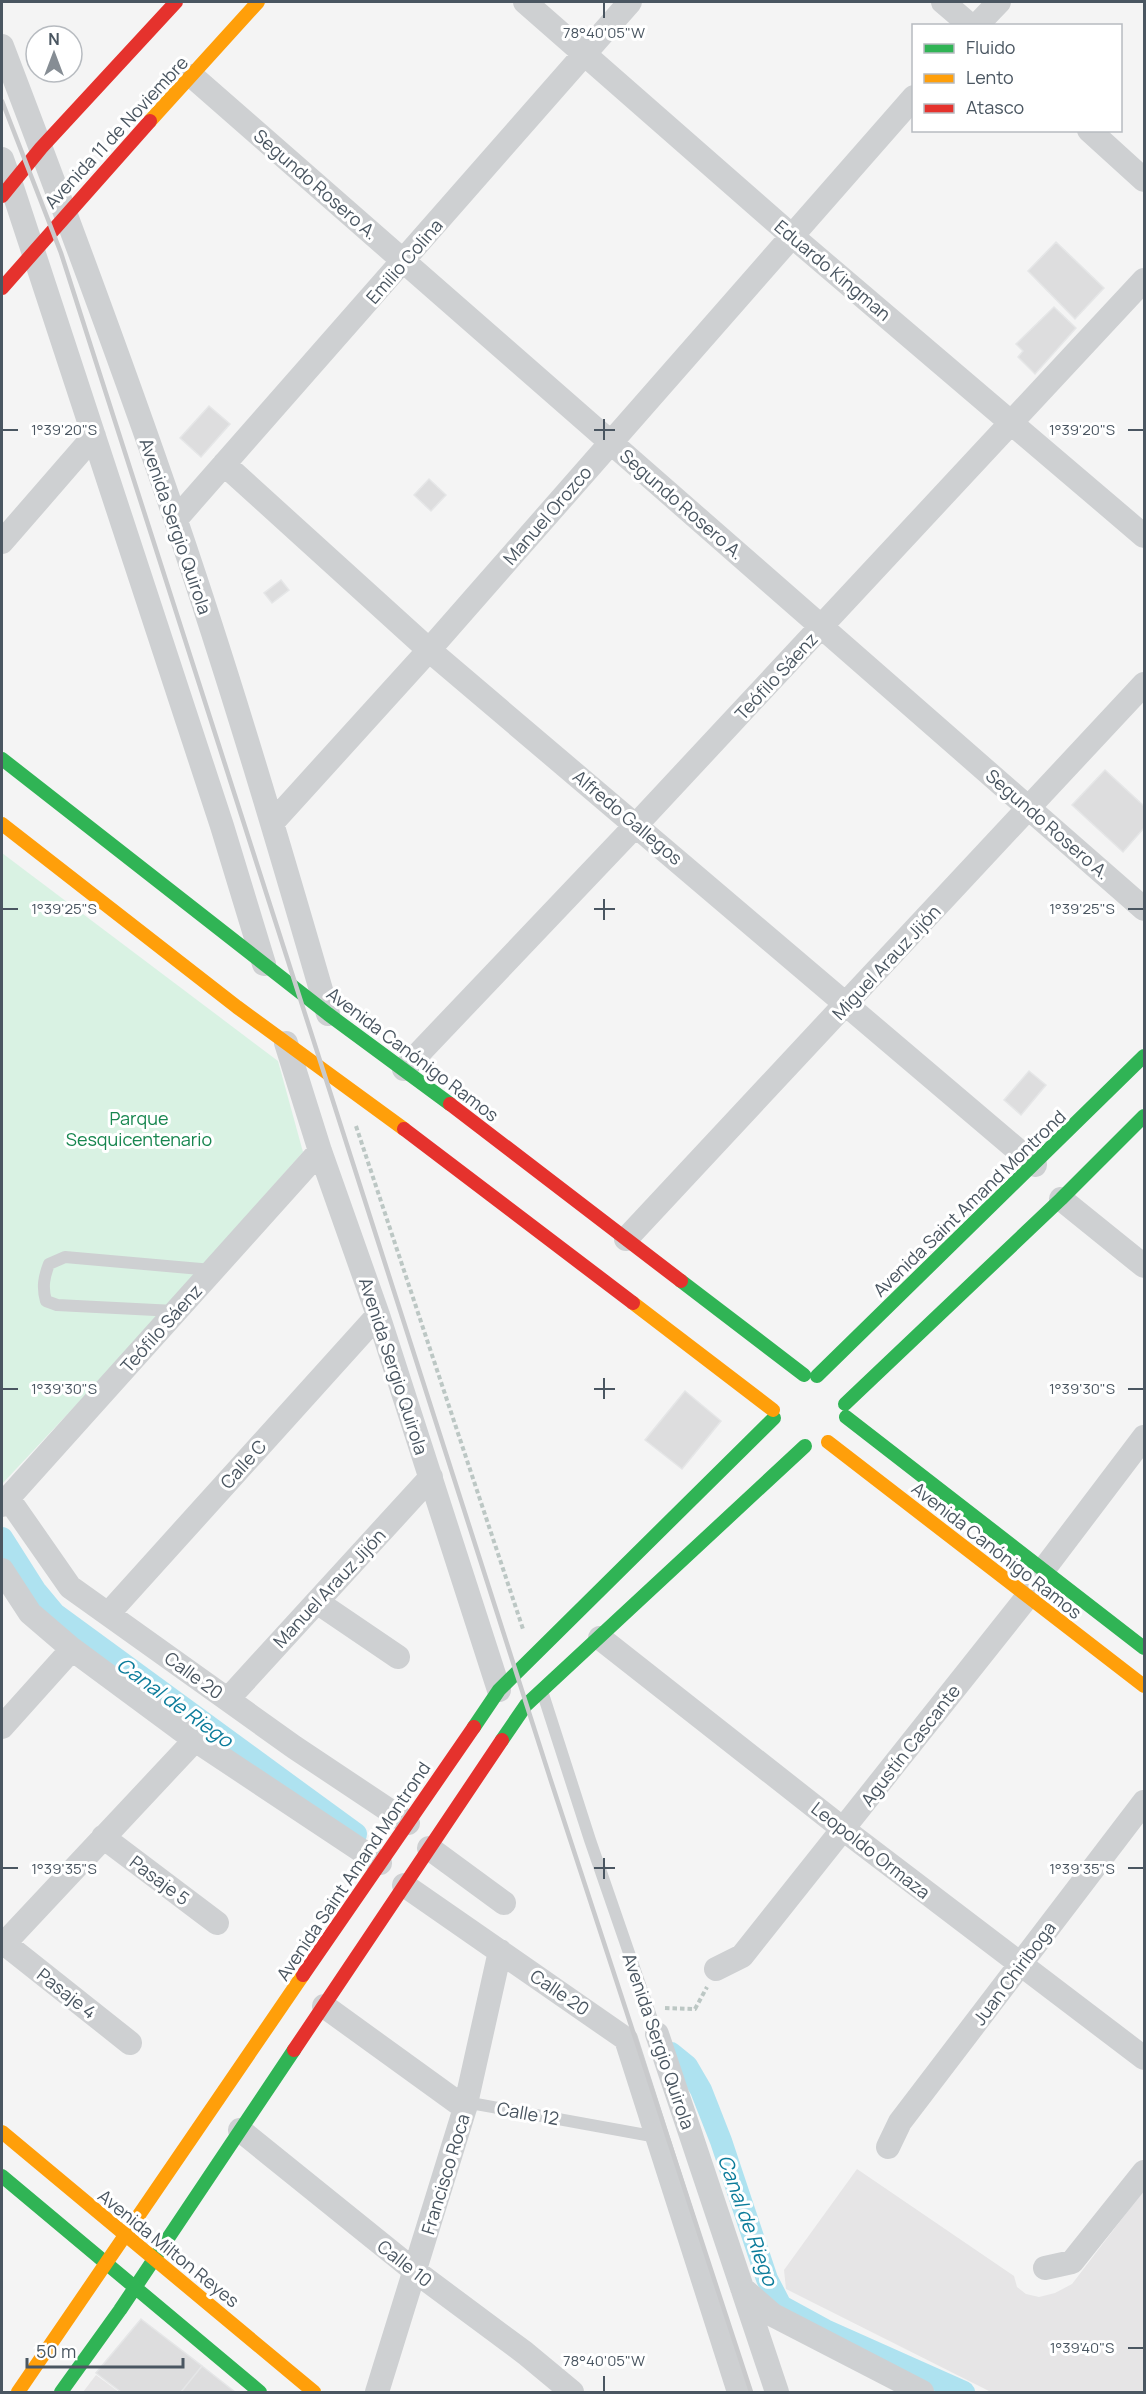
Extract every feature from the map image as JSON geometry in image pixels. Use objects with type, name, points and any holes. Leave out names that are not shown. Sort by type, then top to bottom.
[{"type":"street","points":[[6,190],[41,148],[177,2]]},
{"type":"street","name":"Avenida 11 de Noviembre","points":[[2,288],[66,212],[258,2]]},
{"type":"street","name":"Eduardo Kingman","points":[[525,2],[792,236],[1144,536]]},
{"type":"street","name":"Emilio Colina","points":[[176,519],[630,2]]},
{"type":"street","points":[[943,2],[969,24]]},
{"type":"street","points":[[978,24],[999,2]]},
{"type":"street","name":"Avenida Sergio Quirola","points":[[2,46],[66,212],[176,519],[273,822],[328,1014]]},
{"type":"street","name":"Segundo Rosero A.","points":[[192,76],[1144,909]]},
{"type":"street","name":"Manuel Orozco","points":[[273,822],[429,650],[912,99]]},
{"type":"street","points":[[1091,132],[1144,180]]},
{"type":"street","points":[[2,159],[6,190],[33,250],[222,826],[261,968]]},
{"type":"street","name":"Teófilo Sáenz","points":[[404,1069],[822,627],[1144,280]]},
{"type":"street","points":[[2,542],[94,436]]},
{"type":"street","name":"Alfredo Gallegos","points":[[224,464],[429,650],[637,824],[1035,1165]]},
{"type":"street","name":"Miguel Arauz Jijón","points":[[626,1239],[847,1005],[1144,684]]},
{"type":"street","name":"Avenida Canónigo Ramos","points":[[2,759],[261,968],[404,1069],[626,1239],[811,1375],[835,1386],[840,1425],[1028,1596],[1144,1686]]},
{"type":"street","points":[[2,824],[239,1003],[286,1043],[380,1110],[775,1419]]},
{"type":"street","name":"Avenida Sergio Quirola","points":[[286,1043],[320,1151],[378,1315],[499,1690]]},
{"type":"street","name":"Avenida Saint Amand Montrond","points":[[811,1375],[1035,1165],[1144,1056]]},
{"type":"street","points":[[61,2392],[526,1705],[600,1638],[800,1445],[817,1446],[840,1425],[865,1383],[1061,1199],[1144,1116]]},
{"type":"street","name":"Teófilo Sáenz","points":[[5,1502],[320,1151]]},
{"type":"street","points":[[1061,1199],[1144,1266]]},
{"type":"street","name":"Calle C","points":[[108,1614],[378,1315]]},
{"type":"street","points":[[789,1381],[811,1375]]},
{"type":"street","points":[[775,1419],[778,1394]]},
{"type":"street","name":"Avenida Saint Amand Montrond","points":[[18,2392],[499,1690],[532,1655],[775,1419]]},
{"type":"street","name":"Avenida Canónigo Ramos","points":[[840,1425],[1044,1569],[1144,1648]]},
{"type":"street","points":[[1044,1569],[1144,1437]]},
{"type":"street","name":"Manuel Arauz Jijón","points":[[228,1699],[431,1477]]},
{"type":"street","name":"Calle 20","points":[[5,1502],[70,1587],[294,1747],[408,1823]]},
{"type":"street","points":[[2,1570],[30,1613],[72,1649],[195,1740],[380,1863]]},
{"type":"street","name":"Agustín Cascante","points":[[716,1969],[742,1956],[1028,1596]]},
{"type":"street","points":[[316,1602],[398,1657]]},
{"type":"street","name":"Leopoldo Ormaza","points":[[600,1638],[843,1829],[1144,2058]]},
{"type":"street","points":[[2,1728],[72,1649]]},
{"type":"street","points":[[3,1945],[195,1740]]},
{"type":"street","name":"Juan Chiriboga","points":[[888,2147],[900,2122],[1144,1802]]},
{"type":"street","name":"Pasaje 5","points":[[103,1837],[217,1923]]},
{"type":"street","points":[[429,1848],[504,1904]]},
{"type":"street","name":"Calle 20","points":[[404,1885],[626,2039]]},
{"type":"street","name":"Pasaje 4","points":[[3,1945],[130,2043]]},
{"type":"street","name":"Francisco Roca","points":[[377,2392],[465,2108],[500,1952]]},
{"type":"street","points":[[324,2006],[465,2108]]},
{"type":"street","name":"Avenida Sergio Quirola","points":[[654,2022],[777,2392]]},
{"type":"street","name":"Avenida Sergio Quirola","points":[[626,2039],[739,2392]]},
{"type":"street","name":"Calle 10","points":[[240,2130],[416,2272],[525,2353],[572,2392]]},
{"type":"street","name":"Avenida Milton Reyes","points":[[2,2132],[125,2237],[314,2392]]},
{"type":"street","points":[[1045,2268],[1072,2262],[1144,2172]]},
{"type":"street","points":[[2,2176],[260,2392]]},
{"type":"street","points":[[742,2288],[781,2319],[922,2392]]},
{"type":"lane","points":[[177,1311],[57,1305],[46,1301],[43,1289],[44,1275],[49,1264],[65,1257],[214,1270]]},
{"type":"lane","name":"Avenida Sergio Quirola","points":[[541,1690],[590,1840],[654,2022]]},
{"type":"lane","name":"Calle 12","points":[[465,2108],[476,2104],[657,2137]]},
{"type":"path","points":[[356,1125],[532,1655]]},
{"type":"path","points":[[654,2022],[668,2007],[695,2009],[705,1992]]},
{"type":"shaded area","points":[[857,2169],[1014,2276],[1017,2287],[1026,2294],[1039,2297],[1055,2293],[1072,2284],[1144,2190],[1144,2392],[991,2392],[786,2289],[784,2270]]},
{"type":"shaded area","points":[[96,2375],[119,2392],[83,2392]]},
{"type":"green space","name":"Parque Sesquicentenario","points":[[2,853],[278,1061],[303,1152],[136,1341],[2,1484]]},
{"type":"building","points":[[1056,242],[1104,288],[1075,319],[1028,271]]},
{"type":"building","points":[[1054,307],[1076,328],[1035,374],[1018,357],[1023,351],[1016,344]]},
{"type":"building","points":[[209,406],[230,424],[201,457],[180,438]]},
{"type":"building","points":[[429,479],[446,495],[431,511],[414,495]]},
{"type":"building","points":[[281,580],[289,590],[272,603],[264,593]]},
{"type":"building","points":[[1105,770],[1144,806],[1144,828],[1123,852],[1072,805]]},
{"type":"building","points":[[1029,1071],[1046,1085],[1021,1115],[1004,1100]]},
{"type":"building","points":[[685,1391],[721,1421],[682,1469],[645,1440]]},
{"type":"building","points":[[141,2319],[202,2366],[181,2392],[121,2392],[96,2373]]},
{"type":"building","points":[[202,2366],[235,2392],[181,2392]]},
{"type":"waterway","name":"Canal de Riego","points":[[2,1538],[35,1590],[55,1614],[356,1834]]},
{"type":"waterway","name":"Canal de Riego","points":[[671,2053],[687,2066],[701,2090],[721,2141],[767,2279],[781,2306],[825,2330],[964,2392]]},
{"type":"railway","points":[[2,101],[61,253],[551,1781],[751,2392]]},
{"type":"traffic: fast","points":[[2,759],[328,1014],[450,1104]]},
{"type":"traffic: fast","points":[[817,1376],[1144,1056]]},
{"type":"traffic: fast","points":[[845,1404],[1061,1199],[1144,1116]]},
{"type":"traffic: fast","points":[[681,1281],[804,1375]]},
{"type":"traffic: fast","points":[[846,1417],[1144,1648]]},
{"type":"traffic: fast","points":[[474,1727],[499,1690],[774,1418]]},
{"type":"traffic: fast","points":[[502,1740],[526,1705],[805,1446]]},
{"type":"traffic: fast","points":[[61,2392],[120,2310],[294,2050]]},
{"type":"traffic: fast","points":[[2,2176],[260,2392]]},
{"type":"traffic: slow","points":[[150,121],[258,2]]},
{"type":"traffic: slow","points":[[2,824],[237,1007],[404,1129]]},
{"type":"traffic: slow","points":[[633,1303],[773,1410]]},
{"type":"traffic: slow","points":[[828,1442],[1144,1686]]},
{"type":"traffic: slow","points":[[18,2392],[303,1975]]},
{"type":"traffic: slow","points":[[2,2132],[314,2392]]},
{"type":"traffic: jam","points":[[2,196],[41,148],[176,2]]},
{"type":"traffic: jam","points":[[2,288],[150,121]]},
{"type":"traffic: jam","points":[[450,1104],[681,1281]]},
{"type":"traffic: jam","points":[[404,1129],[633,1303]]},
{"type":"traffic: jam","points":[[303,1975],[474,1727]]},
{"type":"traffic: jam","points":[[294,2050],[502,1740]]}]
